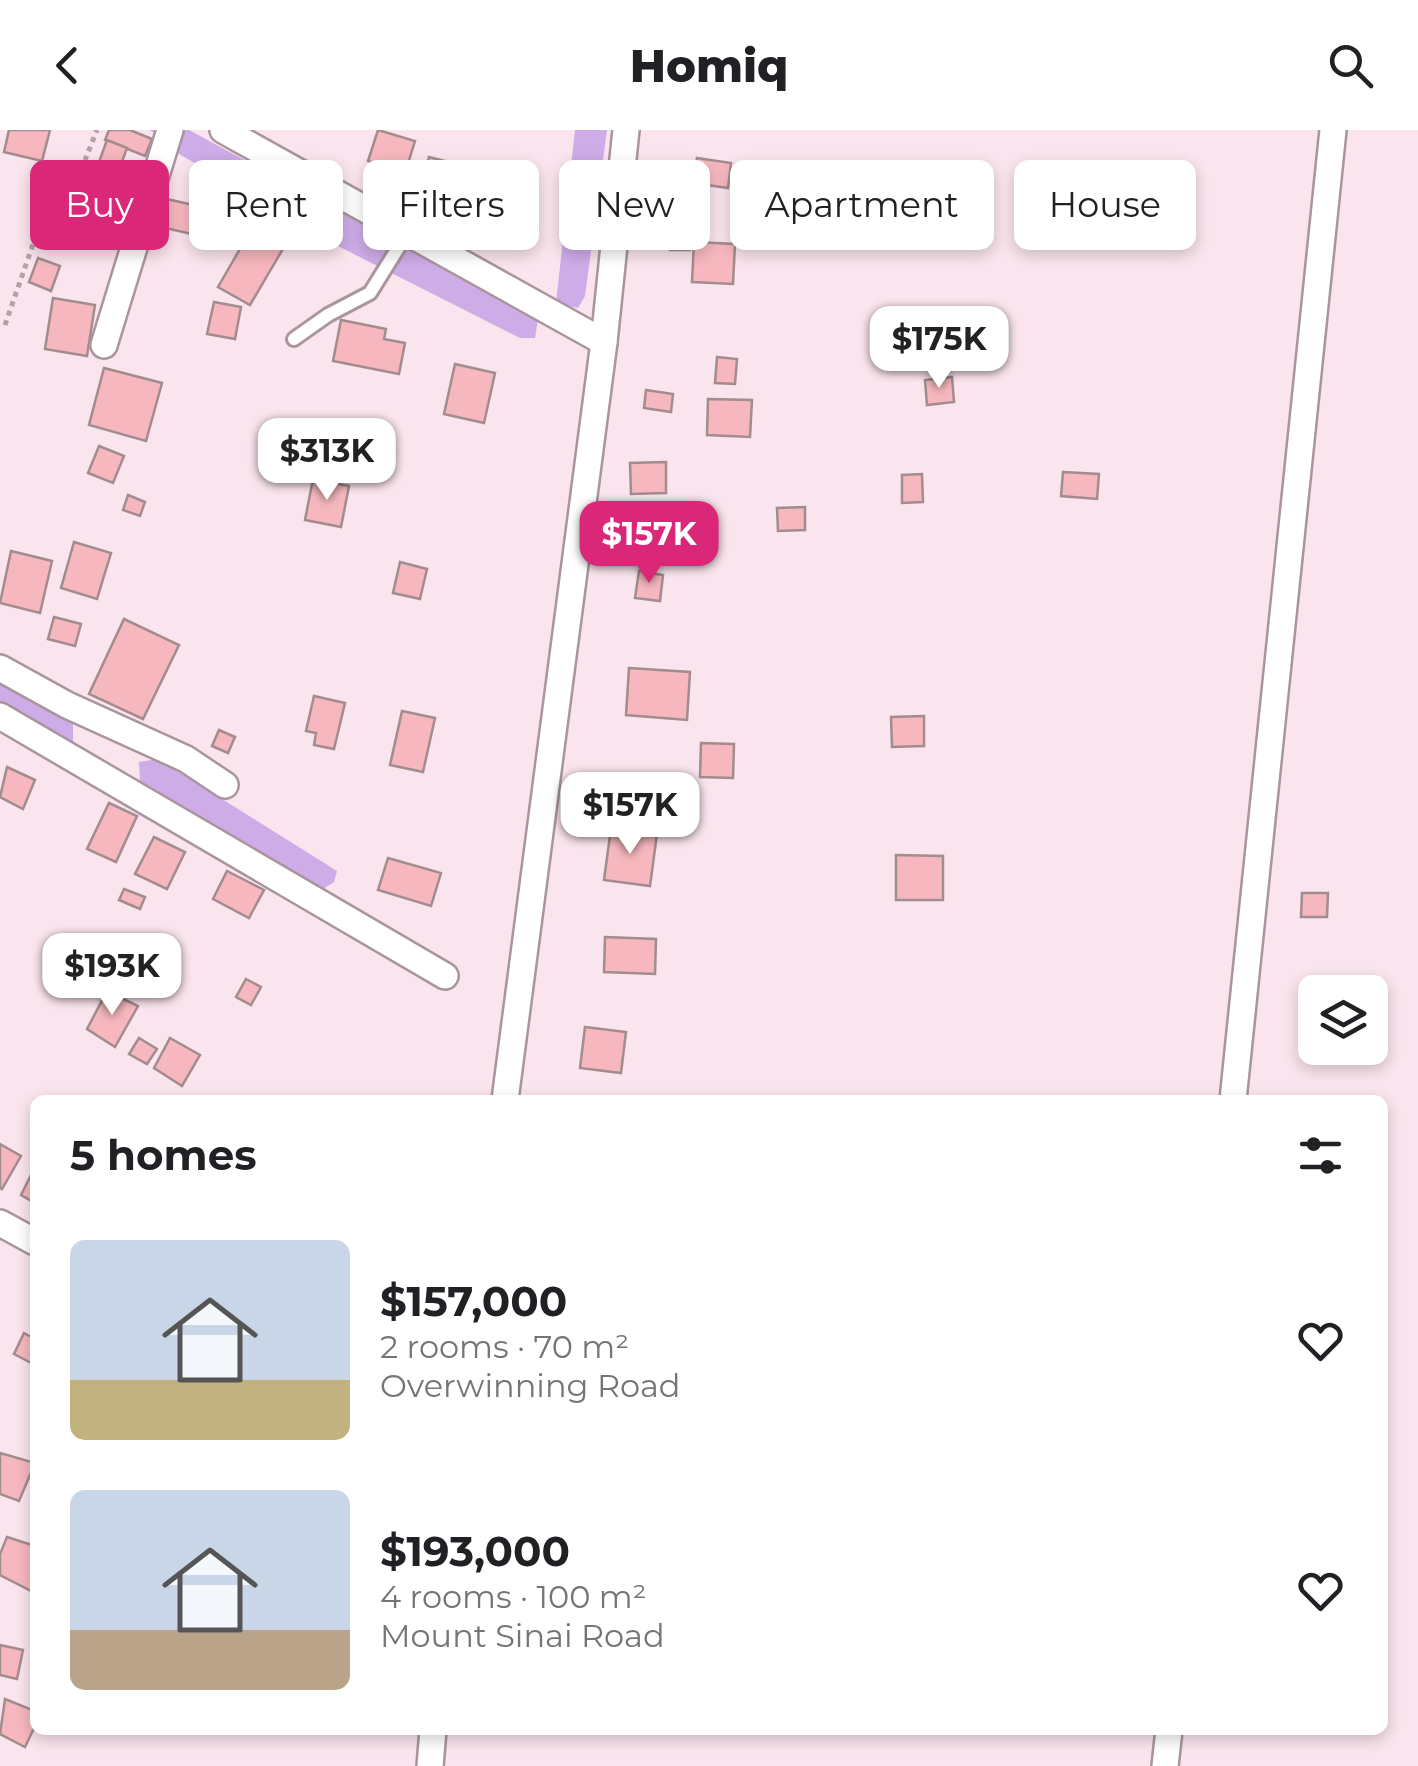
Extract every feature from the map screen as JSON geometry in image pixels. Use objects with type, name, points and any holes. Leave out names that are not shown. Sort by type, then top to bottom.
[{"type":"street","points":[[104,345],[170,130]]},
{"type":"street","points":[[223,130],[363,212]]},
{"type":"street","points":[[506,1095],[604,342],[626,130]]},
{"type":"street","points":[[1234,1095],[1332,130]]},
{"type":"street","points":[[430,250],[604,342]]},
{"type":"street","points":[[0,668],[67,705],[186,758],[225,785]]},
{"type":"street","points":[[0,716],[445,976]]},
{"type":"street","points":[[0,1223],[30,1239]]},
{"type":"street","points":[[430,1766],[433,1735]]},
{"type":"street","points":[[1165,1766],[1168,1735]]},
{"type":"lane","points":[[294,339],[370,293],[397,250]]},
{"type":"path","points":[[5,325],[57,175],[85,160],[97,130]]},
{"type":"shaded area","points":[[150,130],[189,130],[244,160],[189,160]]},
{"type":"shaded area","points":[[575,130],[607,130],[603,160],[572,160]]},
{"type":"shaded area","points":[[343,213],[363,224],[363,250],[411,250],[538,319],[535,338],[520,338],[343,249]]},
{"type":"shaded area","points":[[562,250],[591,250],[585,296],[578,308],[556,303]]},
{"type":"shaded area","points":[[0,678],[73,720],[73,742],[61,740],[0,704]]},
{"type":"shaded area","points":[[158,759],[337,871],[334,882],[323,889],[140,781],[139,762]]},
{"type":"building","points":[[9,130],[50,130],[42,160],[4,152]]},
{"type":"building","points":[[109,130],[130,130],[152,139],[145,156],[105,140]]},
{"type":"building","points":[[378,130],[415,141],[409,160],[368,160]]},
{"type":"building","points":[[107,140],[127,148],[123,160],[100,160]]},
{"type":"building","points":[[697,158],[730,163],[728,188],[710,185],[710,160]]},
{"type":"building","points":[[169,199],[189,204],[189,233],[169,229]]},
{"type":"building","points":[[710,243],[730,244],[730,250],[735,250],[733,284],[692,282],[694,250],[710,250]]},
{"type":"building","points":[[239,250],[282,250],[250,305],[218,287]]},
{"type":"building","points":[[38,258],[60,266],[51,291],[29,282]]},
{"type":"building","points":[[53,298],[95,305],[87,356],[45,349]]},
{"type":"building","points":[[214,302],[241,307],[235,339],[207,334]]},
{"type":"building","points":[[341,320],[386,329],[384,339],[405,343],[399,374],[333,361]]},
{"type":"building","points":[[717,357],[737,359],[735,384],[715,383]]},
{"type":"building","points":[[455,364],[495,373],[484,423],[444,414]]},
{"type":"building","points":[[104,368],[162,383],[146,441],[89,425]]},
{"type":"building","points":[[952,377],[954,402],[927,405],[925,380]]},
{"type":"building","points":[[646,390],[673,394],[671,412],[644,408]]},
{"type":"building","points":[[708,399],[752,400],[750,437],[707,435]]},
{"type":"building","points":[[99,446],[124,456],[113,483],[88,473]]},
{"type":"building","points":[[666,462],[666,493],[631,494],[630,463]]},
{"type":"building","points":[[1063,472],[1099,474],[1097,499],[1061,496]]},
{"type":"building","points":[[922,474],[923,502],[902,503],[902,475]]},
{"type":"building","points":[[313,479],[349,486],[341,527],[305,520]]},
{"type":"building","points":[[128,495],[145,502],[140,516],[123,510]]},
{"type":"building","points":[[805,507],[805,530],[778,531],[777,508]]},
{"type":"building","points":[[74,542],[111,553],[97,599],[61,588]]},
{"type":"building","points":[[11,551],[52,561],[40,613],[0,603]]},
{"type":"building","points":[[400,562],[427,569],[420,599],[393,593]]},
{"type":"building","points":[[639,571],[663,575],[660,601],[635,598]]},
{"type":"building","points":[[54,617],[81,624],[75,646],[48,639]]},
{"type":"building","points":[[124,619],[179,645],[143,719],[89,694]]},
{"type":"building","points":[[629,668],[690,672],[687,720],[626,715]]},
{"type":"building","points":[[314,696],[345,703],[334,749],[314,745],[316,733],[306,731]]},
{"type":"building","points":[[402,711],[435,718],[423,772],[390,765]]},
{"type":"building","points":[[924,716],[924,746],[892,747],[891,717]]},
{"type":"building","points":[[219,730],[235,737],[228,753],[212,746]]},
{"type":"building","points":[[701,743],[734,744],[733,778],[700,777]]},
{"type":"building","points":[[7,767],[35,780],[23,809],[0,797]]},
{"type":"building","points":[[109,803],[137,816],[116,862],[87,849]]},
{"type":"building","points":[[611,828],[657,834],[650,886],[604,880]]},
{"type":"building","points":[[154,837],[185,852],[167,889],[135,874]]},
{"type":"building","points":[[896,855],[943,856],[943,900],[896,900]]},
{"type":"building","points":[[388,858],[441,873],[431,906],[378,890]]},
{"type":"building","points":[[227,871],[264,890],[249,918],[213,899]]},
{"type":"building","points":[[124,889],[145,897],[140,909],[119,900]]},
{"type":"building","points":[[1302,893],[1328,893],[1327,917],[1301,917]]},
{"type":"building","points":[[605,937],[656,939],[655,974],[604,972]]},
{"type":"building","points":[[111,969],[136,982],[128,996],[104,983]]},
{"type":"building","points":[[246,979],[261,987],[251,1005],[236,997]]},
{"type":"building","points":[[107,991],[138,1006],[115,1047],[87,1029]]},
{"type":"building","points":[[585,1027],[626,1032],[621,1073],[580,1068]]},
{"type":"building","points":[[139,1038],[157,1049],[147,1064],[129,1054]]},
{"type":"building","points":[[170,1038],[200,1055],[182,1086],[154,1068]]},
{"type":"building","points":[[0,1144],[21,1156],[2,1189],[0,1188]]},
{"type":"building","points":[[30,1177],[30,1200],[21,1195]]},
{"type":"building","points":[[24,1333],[30,1336],[30,1362],[14,1354]]},
{"type":"building","points":[[0,1453],[30,1462],[30,1475],[19,1501],[0,1494]]},
{"type":"building","points":[[7,1537],[30,1544],[30,1590],[0,1575],[0,1554]]},
{"type":"building","points":[[0,1645],[23,1650],[17,1679],[0,1675]]},
{"type":"building","points":[[5,1699],[30,1709],[31,1735],[25,1747],[0,1734]]}]
